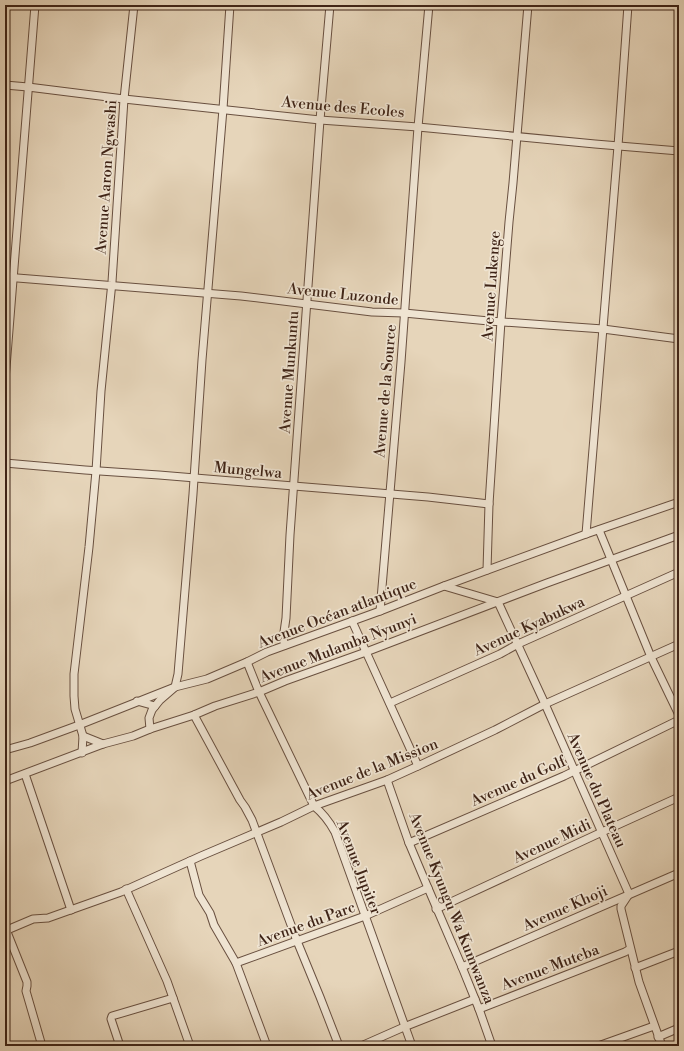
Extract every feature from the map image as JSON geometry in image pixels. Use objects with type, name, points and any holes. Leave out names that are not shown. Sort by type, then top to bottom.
[{"type":"street","points":[[5,380],[35,5]]},
{"type":"street","name":"Avenue Aaron Ngwashi","points":[[83,736],[75,709],[74,674],[89,547],[96,471],[124,99],[134,5]]},
{"type":"street","points":[[150,729],[149,718],[155,706],[175,687],[177,681],[230,5]]},
{"type":"street","name":"Avenue Munkuntu","points":[[285,646],[283,639],[286,618],[320,120],[330,5]]},
{"type":"street","name":"Avenue de la Source","points":[[380,611],[398,400],[428,5]]},
{"type":"street","name":"Avenue Lukenge","points":[[487,570],[489,504],[501,321],[528,5]]},
{"type":"street","points":[[586,534],[628,5]]},
{"type":"street","name":"Avenue des Ecoles","points":[[5,85],[320,120],[418,127],[679,151]]},
{"type":"street","name":"Avenue Luzonde","points":[[5,277],[241,296],[372,312],[404,313],[603,329],[679,339]]},
{"type":"street","name":"Mungelwa","points":[[5,463],[389,494],[489,504]]},
{"type":"street","name":"Avenue Océan atlantique","points":[[5,750],[79,724],[175,687],[207,679],[267,652],[487,570],[679,502]]},
{"type":"street","points":[[599,530],[651,657],[679,715]]},
{"type":"street","name":"Avenue Mulamba Nyunyi","points":[[5,781],[82,753],[102,744],[133,736],[194,715],[215,706],[259,692],[679,534]]},
{"type":"street","name":"Avenue Kyabukwa","points":[[390,703],[679,572]]},
{"type":"street","points":[[444,586],[498,602]]},
{"type":"street","name":"Avenue du Plateau","points":[[498,602],[629,894]]},
{"type":"street","points":[[352,621],[418,766]]},
{"type":"street","name":"Avenue de la Mission","points":[[6,928],[33,919],[48,918],[126,889],[281,822],[314,806],[387,780],[488,733],[545,704],[679,644]]},
{"type":"street","name":"Avenue Jupiter","points":[[247,662],[259,692],[314,806],[323,813],[335,832],[412,1046]]},
{"type":"street","points":[[138,701],[155,706]]},
{"type":"street","points":[[194,715],[258,832],[297,941],[339,1046]]},
{"type":"street","name":"Avenue du Golf","points":[[409,843],[574,770],[679,720]]},
{"type":"street","points":[[82,753],[83,736],[102,744]]},
{"type":"street","points":[[25,774],[71,910]]},
{"type":"street","name":"Avenue Kyungu Wa Kumwanza","points":[[387,780],[409,843],[480,1009],[492,1046]]},
{"type":"street","name":"Avenue Midi","points":[[436,909],[679,797]]},
{"type":"street","points":[[190,861],[199,895],[236,963],[268,1046]]},
{"type":"street","name":"Avenue Khoji","points":[[462,967],[679,873]]},
{"type":"street","name":"Avenue du Parc","points":[[236,963],[365,916],[428,888]]},
{"type":"street","points":[[126,889],[173,998],[190,1046]]},
{"type":"street","points":[[629,894],[621,907],[630,949],[642,992],[662,1046]]},
{"type":"street","points":[[6,928],[27,982],[26,991],[42,1046]]},
{"type":"street","name":"Avenue Muteba","points":[[480,1009],[630,949]]},
{"type":"street","points":[[636,968],[679,951]]},
{"type":"street","points":[[120,1046],[111,1019],[112,1016],[173,998]]},
{"type":"street","points":[[362,1046],[404,1027],[475,999]]},
{"type":"street","points":[[598,1046],[654,1026]]},
{"type":"street","points":[[658,1037],[679,1028]]}]
